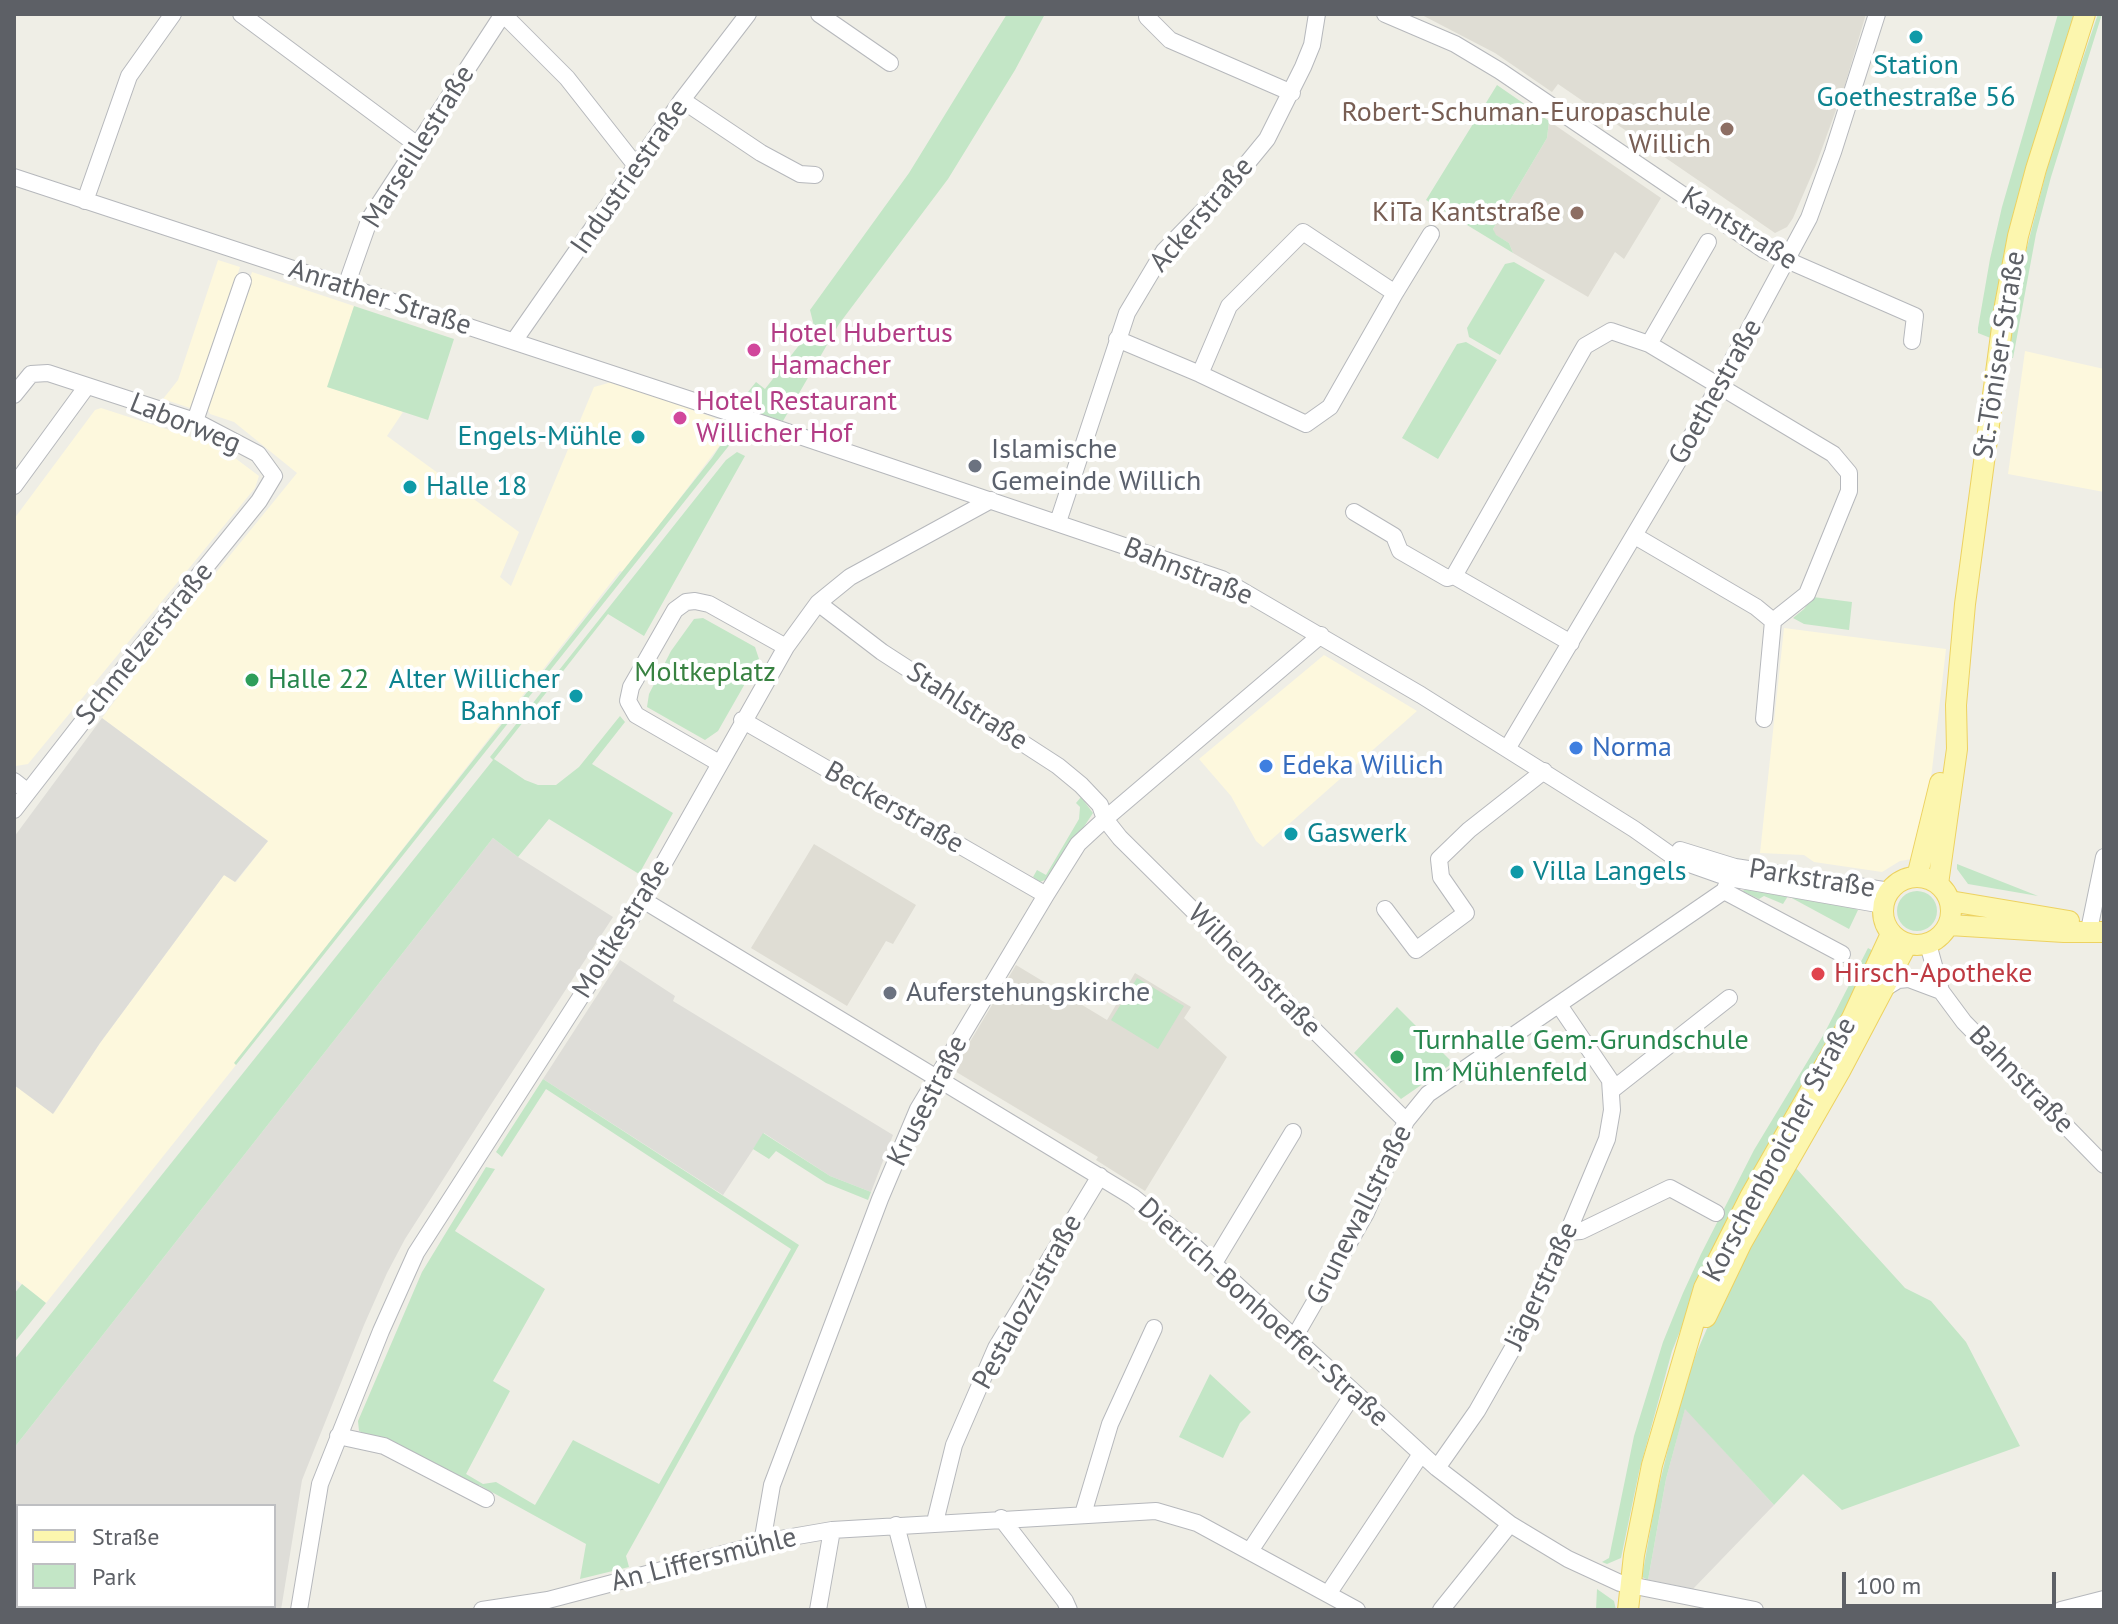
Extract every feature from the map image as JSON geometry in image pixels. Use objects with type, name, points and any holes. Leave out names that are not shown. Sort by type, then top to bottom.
[{"type":"main road","name":"St.-Töniser-Straße","points":[[1917,877],[1933,819],[1956,705],[1965,604],[1992,392],[2018,236],[2085,14]]},
{"type":"main road","name":"St.-Töniser-Straße","points":[[1944,892],[1957,749],[1956,705]]},
{"type":"main road","points":[[1944,892],[1949,925],[1941,937],[1909,941],[1884,921],[1886,898],[1902,880],[1917,877],[1944,892],[2068,921],[2096,931]]},
{"type":"main road","points":[[1949,925],[2096,931]]},
{"type":"main road","name":"Korschenbroicher Straße","points":[[1680,1369],[1742,1242],[1909,941]]},
{"type":"main road","name":"Korschenbroicher Straße","points":[[1628,1610],[1652,1465],[1694,1317],[1719,1255],[1846,1029],[1909,941]]},
{"type":"street","points":[[85,201],[129,76],[173,14]]},
{"type":"street","points":[[241,14],[416,144]]},
{"type":"street","points":[[503,14],[567,78],[637,167]]},
{"type":"street","name":"Marseillestraße","points":[[346,286],[370,218],[503,14]]},
{"type":"street","name":"Industriestraße","points":[[514,341],[682,100],[748,14]]},
{"type":"street","points":[[819,14],[890,63]]},
{"type":"street","name":"Ackerstraße","points":[[1058,522],[1127,313],[1164,251],[1235,178],[1267,139],[1292,93],[1312,45],[1317,14]]},
{"type":"street","name":"Kantstraße","points":[[1385,14],[1455,44],[1500,71],[1764,250],[1915,316],[1912,341]]},
{"type":"street","name":"Goethestraße","points":[[1507,749],[1720,387],[1809,218],[1877,14]]},
{"type":"street","points":[[1147,17],[1170,40],[1292,93]]},
{"type":"street","points":[[682,100],[761,153],[800,174],[815,175]]},
{"type":"street","name":"Anrather Straße","points":[[14,177],[747,418]]},
{"type":"street","points":[[1200,374],[1229,306],[1303,232],[1395,293]]},
{"type":"street","points":[[1117,339],[1306,424],[1330,407],[1431,234]]},
{"type":"street","points":[[1649,344],[1708,242]]},
{"type":"street","points":[[195,421],[243,281]]},
{"type":"street","points":[[1354,512],[1394,536],[1400,551],[1447,578],[1454,576],[1585,346],[1611,331],[1649,344],[1833,454],[1849,473],[1849,491],[1807,594],[1773,621],[1764,719]]},
{"type":"street","name":"Laborweg","points":[[14,395],[34,373],[45,372],[195,421],[258,454],[274,476]]},
{"type":"street","points":[[14,486],[87,386]]},
{"type":"street","name":"Bahnstraße","points":[[747,418],[1222,579],[1321,635],[1634,829],[1684,852],[1730,879],[1842,954]]},
{"type":"street","name":"Schmelzerstraße","points":[[14,810],[259,501],[274,476]]},
{"type":"street","name":"Moltkestraße","points":[[299,1610],[320,1484],[416,1253],[643,900],[786,647],[818,603],[850,577],[991,500]]},
{"type":"street","points":[[1635,536],[1756,607],[1773,621]]},
{"type":"street","points":[[1454,576],[1571,643]]},
{"type":"street","points":[[719,763],[639,718],[629,706],[630,690],[675,610],[686,602],[704,602],[786,647]]},
{"type":"street","name":"Stahlstraße","points":[[818,603],[890,657],[1058,766],[1100,805],[1105,819]]},
{"type":"street","name":"Krusestraße","points":[[762,1543],[772,1485],[880,1199],[918,1109],[1046,895],[1078,844],[1321,635]]},
{"type":"street","name":"Beckerstraße","points":[[742,720],[1046,895]]},
{"type":"street","points":[[1385,909],[1416,950],[1466,913],[1441,877],[1439,859],[1469,830],[1544,771]]},
{"type":"street","points":[[14,781],[28,792]]},
{"type":"street","name":"Wilhelmstraße","points":[[1105,819],[1126,844],[1406,1121]]},
{"type":"street","points":[[2096,931],[2104,857]]},
{"type":"street","name":"Grunewallstraße","points":[[1294,1338],[1366,1213],[1406,1121],[1428,1094],[1559,1005],[1730,879]]},
{"type":"street","name":"Parkstraße","points":[[1730,879],[1886,898]]},
{"type":"street","name":"Dietrich-Bonhoeffer-Straße","points":[[643,900],[1100,1176],[1152,1211],[1214,1263],[1437,1468],[1510,1524],[1611,1581],[1748,1609]]},
{"type":"street","name":"Bahnstraße","points":[[1909,941],[1964,1022],[2104,1165]]},
{"type":"street","points":[[1885,988],[1898,980],[1909,979],[1941,991]]},
{"type":"street","points":[[1559,1005],[1606,1073],[1612,1090],[1729,998]]},
{"type":"street","name":"Jägerstraße","points":[[1437,1468],[1504,1366],[1568,1232],[1605,1145],[1612,1090]]},
{"type":"street","points":[[1214,1263],[1293,1132]]},
{"type":"street","name":"Pestalozzistraße","points":[[935,1522],[954,1445],[996,1348],[1100,1176]]},
{"type":"street","points":[[1568,1232],[1581,1231],[1670,1188],[1716,1213]]},
{"type":"street","points":[[1083,1514],[1110,1424],[1154,1328]]},
{"type":"street","points":[[1250,1551],[1354,1393]]},
{"type":"street","points":[[338,1436],[384,1446],[486,1499]]},
{"type":"street","points":[[1328,1594],[1421,1454]]},
{"type":"street","name":"An Liffersmühle","points":[[482,1610],[548,1600],[762,1543],[832,1530],[1156,1511],[1197,1523],[1357,1610]]},
{"type":"street","points":[[1001,1518],[1069,1610]]},
{"type":"street","points":[[1441,1610],[1510,1524]]},
{"type":"street","points":[[896,1525],[918,1610]]},
{"type":"street","name":"An Liffersmühle","points":[[818,1610],[832,1530]]},
{"type":"street","points":[[2061,1610],[2104,1599]]},
{"type":"shaded area","name":"Robert-Schuman-Europaschule Willich","points":[[1420,14],[1866,14],[1816,165],[1793,218],[1787,227],[1775,233],[1558,84],[1552,92],[1495,53]]},
{"type":"shaded area","name":"KiTa Kantstraße","points":[[1549,121],[1661,198],[1624,259],[1615,252],[1588,297],[1513,253],[1509,243],[1495,235],[1493,229],[1547,138]]},
{"type":"shaded area","points":[[218,260],[240,267],[195,405],[190,408],[163,399],[178,380]]},
{"type":"shaded area","points":[[252,272],[354,306],[328,387],[403,412],[387,436],[519,532],[500,577],[511,586],[594,387],[612,382],[725,422],[726,437],[624,572],[620,571],[236,1065],[46,1303],[14,1278],[14,1085],[54,1113],[100,1043],[224,875],[236,882],[268,841],[102,718],[148,656],[297,473],[234,422],[210,414],[207,408]]},
{"type":"shaded area","points":[[2025,351],[2104,369],[2104,492],[2008,474]]},
{"type":"shaded area","points":[[101,408],[219,446],[259,476],[255,488],[28,764],[16,766],[14,519],[95,410]]},
{"type":"shaded area","points":[[1784,628],[1946,649],[1932,770],[1923,824],[1912,859],[1900,861],[1882,872],[1814,862],[1804,855],[1760,853]]},
{"type":"shaded area","points":[[1324,655],[1417,711],[1263,847],[1256,841],[1231,796],[1199,759]]},
{"type":"shaded area","points":[[102,718],[268,841],[235,882],[224,875],[100,1043],[53,1114],[14,1085],[14,837]]},
{"type":"shaded area","points":[[493,838],[613,917],[405,1239],[387,1273],[302,1480],[281,1610],[14,1610],[14,1448]]},
{"type":"shaded area","points":[[814,844],[916,905],[893,944],[886,941],[847,1006],[751,948]]},
{"type":"shaded area","points":[[620,960],[675,996],[673,1001],[893,1135],[871,1192],[830,1176],[764,1133],[723,1195],[543,1079]]},
{"type":"shaded area","points":[[1016,965],[1107,1020],[1135,973],[1191,1007],[1184,1018],[1227,1057],[1145,1191],[1096,1160],[1098,1157],[953,1070]]},
{"type":"shaded area","points":[[1685,1408],[1774,1505],[1693,1589],[1648,1580],[1666,1479]]},
{"type":"green space","points":[[1007,14],[1045,14],[1015,70],[948,179],[839,324],[783,421],[736,407],[756,382],[765,389],[814,326],[810,310],[909,173]]},
{"type":"green space","points":[[2058,14],[2081,14],[1993,339],[1978,333],[1990,259]]},
{"type":"green space","points":[[2098,14],[2102,14],[2036,234],[2013,358],[2006,357],[2021,271],[2051,153]]},
{"type":"green space","points":[[1497,85],[1549,121],[1547,138],[1493,229],[1496,235],[1509,243],[1513,253],[1426,200]]},
{"type":"green space","points":[[1514,262],[1545,280],[1500,355],[1469,337],[1467,328],[1505,264]]},
{"type":"green space","points":[[354,306],[454,339],[428,420],[327,387]]},
{"type":"green space","points":[[1466,342],[1497,360],[1438,459],[1402,438],[1457,344]]},
{"type":"green space","points":[[726,419],[761,431],[756,438],[739,433],[236,1065],[234,1063],[712,458],[726,437],[717,431]]},
{"type":"green space","points":[[737,452],[745,456],[644,636],[608,614],[494,759],[525,780],[538,785],[556,785],[579,767],[620,716],[625,722],[592,764],[673,813],[639,874],[549,819],[518,857],[493,838],[14,1448],[14,1360],[493,760],[490,757],[726,460]]},
{"type":"green space","points":[[1813,597],[1852,602],[1849,630],[1804,624],[1793,618]]},
{"type":"green space","name":"Moltkeplatz","points":[[703,618],[755,647],[759,659],[718,731],[705,740],[647,707],[649,694],[671,651],[694,619]]},
{"type":"green space","points":[[1081,797],[1093,813],[1050,878],[1040,882],[1033,877],[1037,870],[1046,875],[1079,819],[1080,807],[1076,803]]},
{"type":"green space","points":[[1957,864],[2038,896],[1968,884],[1957,869]]},
{"type":"green space","points":[[1749,888],[1858,910],[1849,929],[1788,896],[1783,904],[1764,896],[1759,899],[1742,891]]},
{"type":"green space","points":[[1917,891],[1931,897],[1937,911],[1931,925],[1917,931],[1903,925],[1897,911],[1903,897]]},
{"type":"green space","points":[[1868,948],[1877,953],[1705,1269],[1672,1351],[1639,1472],[1621,1558],[1607,1564],[1602,1562],[1609,1558],[1634,1436],[1663,1342],[1683,1293],[1754,1150],[1824,1034]]},
{"type":"green space","points":[[1137,978],[1184,1006],[1158,1049],[1111,1020]]},
{"type":"green space","points":[[1397,1007],[1453,1063],[1401,1099],[1354,1053]]},
{"type":"green space","points":[[543,1079],[799,1245],[626,1556],[629,1567],[580,1579],[586,1544],[479,1485],[478,1489],[359,1431],[358,1421],[422,1272],[486,1167],[495,1169],[455,1231],[545,1289],[493,1381],[510,1391],[466,1474],[483,1484],[496,1482],[535,1505],[573,1440],[659,1484],[791,1249],[546,1089],[502,1157],[496,1152]]},
{"type":"green space","points":[[763,1133],[830,1176],[871,1192],[868,1200],[826,1183],[776,1151],[769,1159],[753,1149]]},
{"type":"green space","points":[[1795,1167],[1905,1288],[1931,1301],[1966,1342],[2020,1446],[1842,1510],[1803,1474],[1774,1505],[1685,1409],[1666,1479],[1648,1580],[1642,1577],[1656,1498],[1680,1400],[1696,1354],[1722,1294]]},
{"type":"green space","points":[[22,1284],[46,1303],[14,1343],[14,1294]]},
{"type":"green space","points":[[1210,1374],[1251,1412],[1240,1423],[1223,1458],[1179,1437]]},
{"type":"green space","points":[[1597,1589],[1614,1601],[1616,1610],[1596,1610]]},
{"type":"place","name":"Station Goethestraße 56","points":[[1916,37]]},
{"type":"place","name":"Robert-Schuman-Europaschule Willich","points":[[1727,129]]},
{"type":"place","name":"KiTa Kantstraße","points":[[1577,213]]},
{"type":"place","name":"Hotel Hubertus Hamacher","points":[[754,350]]},
{"type":"place","name":"Hotel Restaurant Willicher Hof","points":[[680,418]]},
{"type":"place","name":"Engels-Mühle","points":[[638,437]]},
{"type":"place","name":"Islamische Gemeinde Willich","points":[[975,466]]},
{"type":"place","name":"Halle 18","points":[[410,487]]},
{"type":"place","name":"Halle 22","points":[[252,680]]},
{"type":"place","name":"Alter Willicher Bahnhof","points":[[576,696]]},
{"type":"place","name":"Norma","points":[[1576,748]]},
{"type":"place","name":"Edeka Willich","points":[[1266,766]]},
{"type":"place","name":"Gaswerk","points":[[1291,834]]},
{"type":"place","name":"Villa Langels","points":[[1517,872]]},
{"type":"place","name":"Hirsch-Apotheke","points":[[1818,974]]},
{"type":"place","name":"Auferstehungskirche","points":[[890,993]]},
{"type":"place","name":"Turnhalle Gem.-Grundschule Im Mühlenfeld","points":[[1397,1057]]}]
